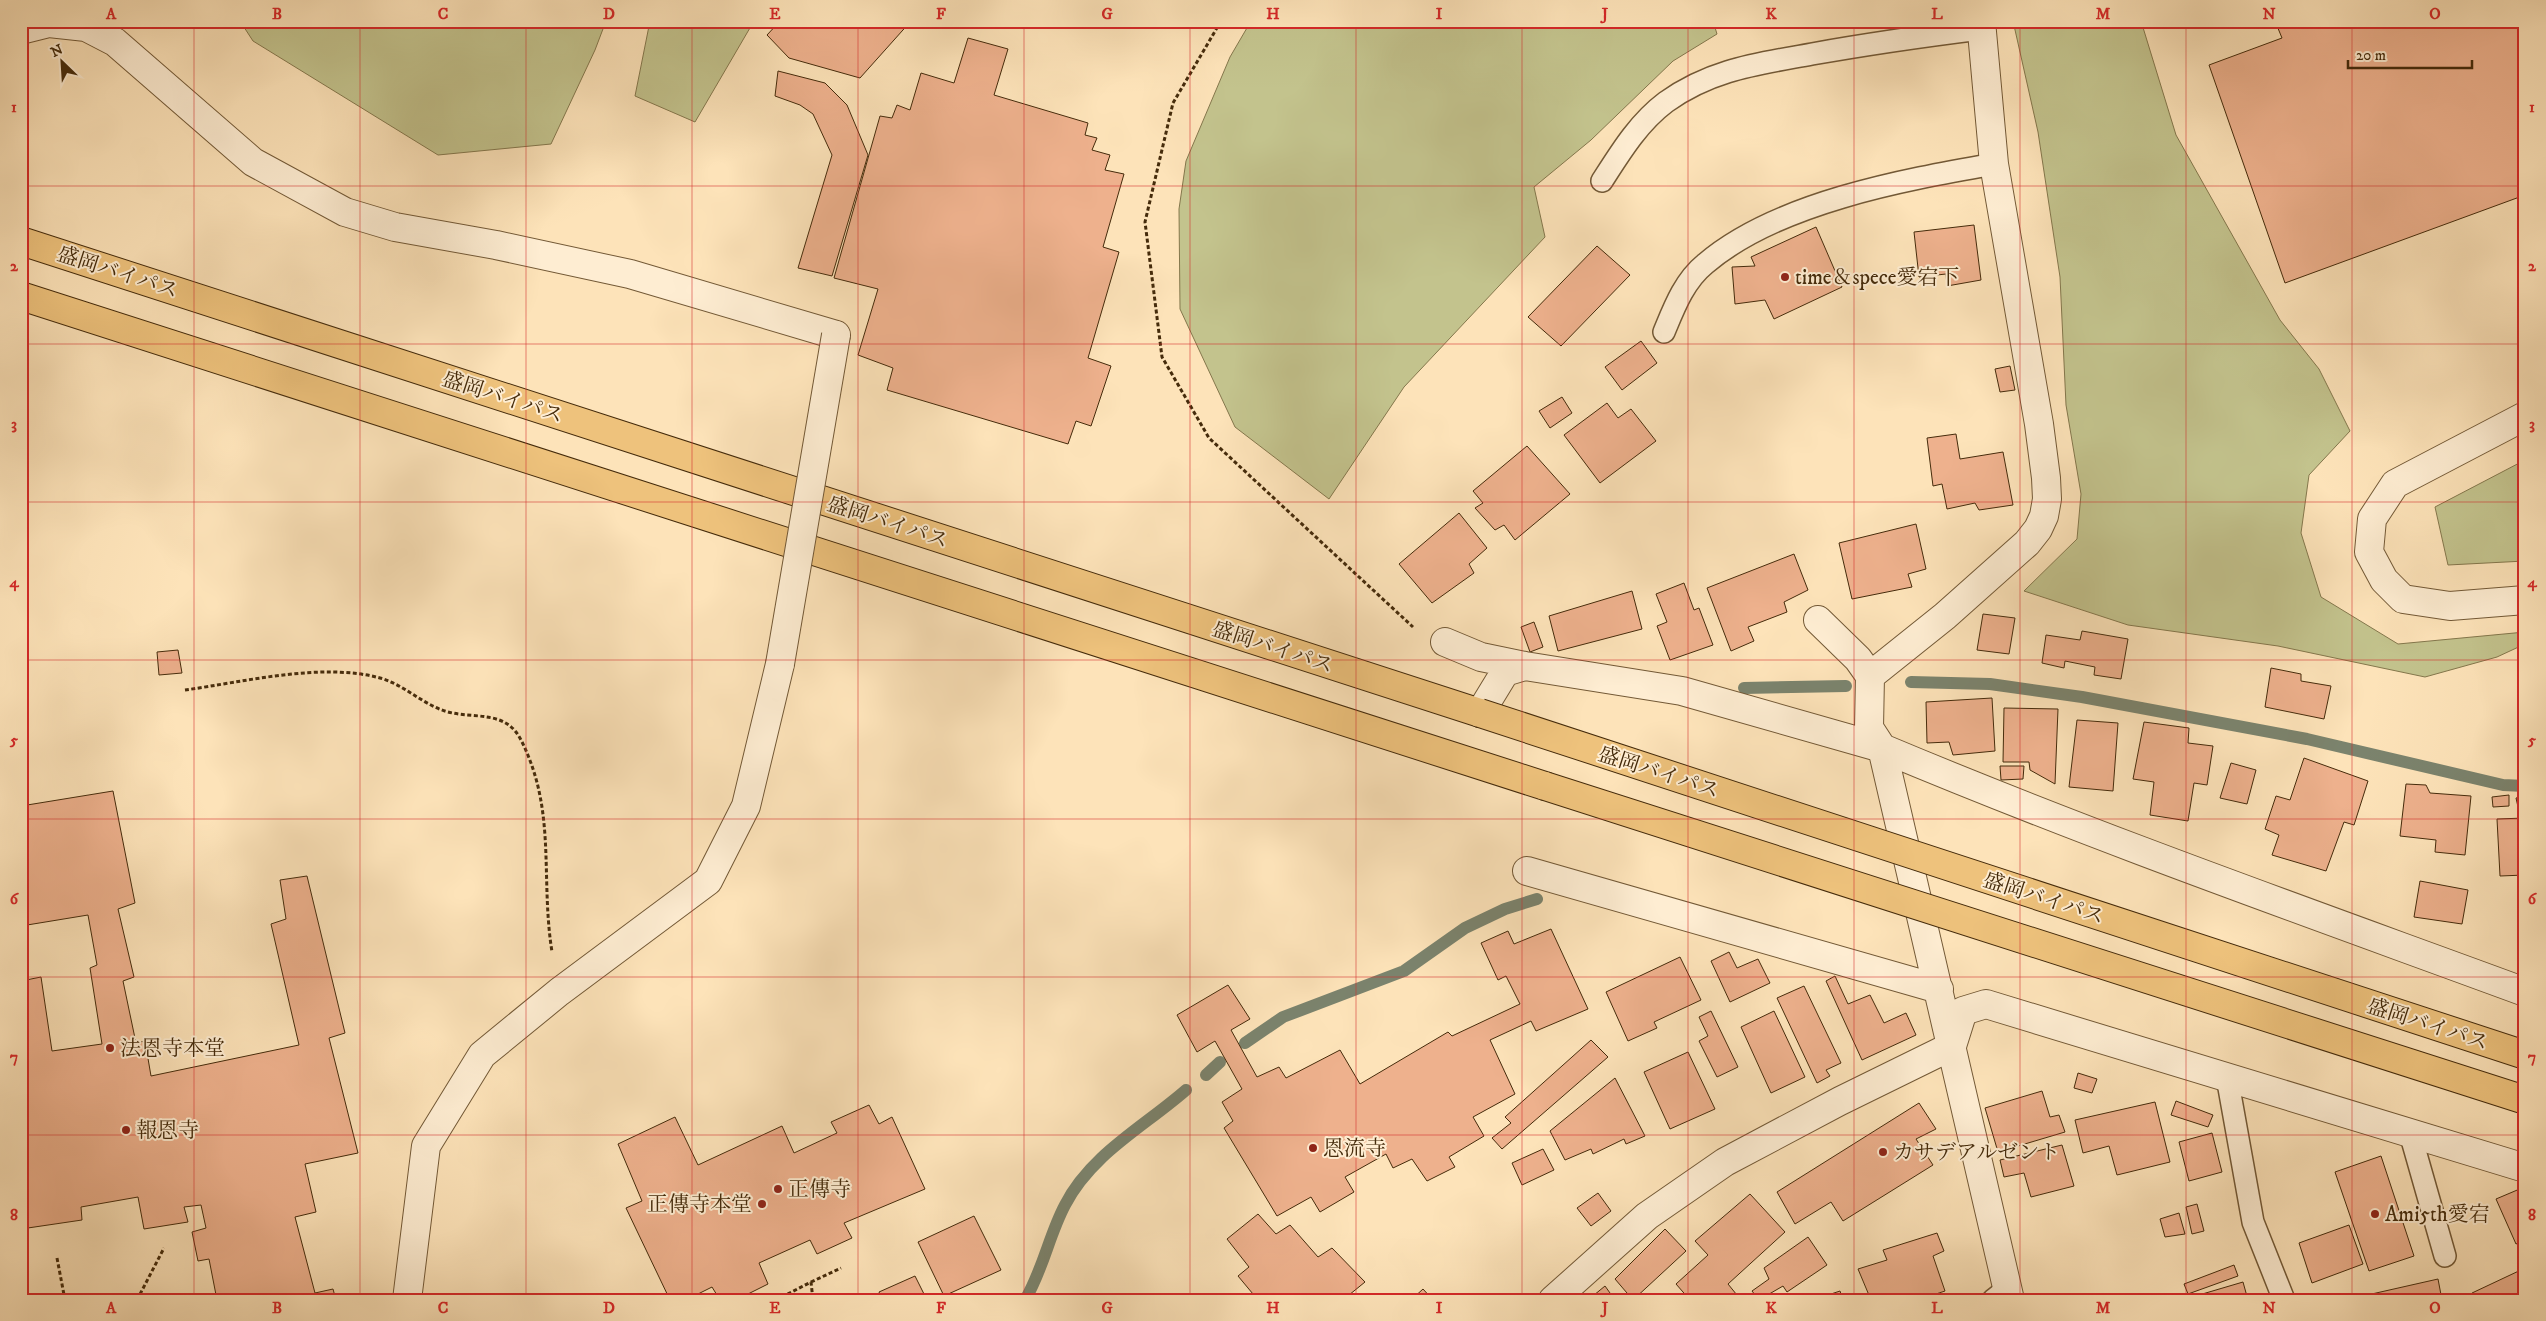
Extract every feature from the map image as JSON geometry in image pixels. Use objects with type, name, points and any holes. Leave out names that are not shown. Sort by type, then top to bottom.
[{"type":"highway","name":"盛岡バイパス","points":[[21,241],[2525,1055]]},
{"type":"highway","name":"盛岡バイパス","points":[[21,296],[2525,1100]]},
{"type":"street","points":[[21,30],[49,23],[86,27],[116,42],[253,162],[345,212],[395,227],[496,245],[630,274],[836,334],[780,664],[746,806],[708,881],[559,992],[482,1055],[426,1146],[407,1300]]},
{"type":"street","points":[[1870,676],[2011,558],[2038,529],[2044,516],[2047,492],[2039,424],[1994,164],[1981,25]]},
{"type":"street","points":[[2525,416],[2395,484],[2372,519],[2369,552],[2384,580],[2403,599],[2450,606],[2525,600]]},
{"type":"street","points":[[1818,620],[1858,658],[1870,676],[1870,728],[1882,748],[1939,989],[2003,1296]]},
{"type":"street","points":[[1445,642],[1481,657],[1682,692],[1882,748],[1990,794],[2119,843],[2525,992]]},
{"type":"street","points":[[1480,714],[1505,672],[1525,666]]},
{"type":"street","points":[[1527,871],[1939,989]]},
{"type":"street","points":[[1552,1300],[1647,1216],[1726,1162],[1840,1101],[1952,1046],[1963,1011],[1986,1004],[2525,1168]]},
{"type":"lane","points":[[1602,181],[1636,131],[1665,103],[1694,84],[1731,69],[1760,61],[1981,25]]},
{"type":"lane","points":[[1664,332],[1678,298],[1704,264],[1780,218],[1922,177],[1994,164]]},
{"type":"lane","points":[[2227,1077],[2253,1222],[2284,1300]]},
{"type":"lane","points":[[2410,1133],[2445,1256]]},
{"type":"path","points":[[1221,21],[1173,104],[1145,222],[1162,357],[1210,438],[1418,631]]},
{"type":"path","points":[[185,690],[284,676],[320,673],[353,674],[370,676],[393,683],[420,700],[448,712],[506,721],[514,727],[529,758],[544,808],[549,935],[559,992]]},
{"type":"path","points":[[137,1300],[164,1248]]},
{"type":"path","points":[[57,1258],[65,1300]]},
{"type":"path","points":[[776,1300],[841,1268]]},
{"type":"path","points":[[811,1282],[813,1300]]},
{"type":"green space","points":[[240,21],[606,21],[595,50],[551,144],[438,155],[253,41]]},
{"type":"green space","points":[[650,21],[754,21],[695,122],[635,96]]},
{"type":"green space","points":[[1251,21],[1713,21],[1717,34],[1673,61],[1591,140],[1534,187],[1545,237],[1404,387],[1329,499],[1235,427],[1180,309],[1179,209],[1186,161],[1230,57]]},
{"type":"green space","points":[[2013,21],[2141,21],[2176,135],[2280,320],[2319,369],[2350,431],[2309,475],[2301,533],[2321,597],[2398,644],[2525,632],[2525,644],[2497,657],[2425,677],[2278,646],[2128,625],[2024,591],[2077,539],[2081,494],[2066,405],[2060,277],[2038,132]]},
{"type":"green space","points":[[2525,460],[2525,561],[2448,565],[2435,507]]},
{"type":"building","points":[[780,21],[911,21],[860,78],[789,58],[767,35]]},
{"type":"building","points":[[2275,21],[2525,21],[2525,195],[2285,283],[2209,65],[2282,38]]},
{"type":"building","points":[[968,38],[1008,49],[994,95],[1088,123],[1085,135],[1097,138],[1092,150],[1110,155],[1105,170],[1124,174],[1103,247],[1119,252],[1088,358],[1111,366],[1091,426],[1076,421],[1068,444],[887,390],[893,368],[858,355],[878,289],[834,278],[880,116],[892,118],[897,105],[910,110],[921,73],[954,83]]},
{"type":"building","points":[[778,71],[825,83],[847,105],[868,155],[832,276],[798,268],[832,155],[813,114],[800,105],[775,96]]},
{"type":"building","points":[[1974,225],[1981,280],[1947,286],[1946,274],[1919,277],[1914,232]]},
{"type":"building","name":"time＆spece愛宕下","points":[[1816,227],[1842,287],[1774,319],[1765,300],[1735,304],[1732,267],[1755,266],[1751,257]]},
{"type":"building","points":[[1597,246],[1630,275],[1561,346],[1528,317]]},
{"type":"building","points":[[1641,341],[1657,363],[1622,390],[1605,367]]},
{"type":"building","points":[[2010,366],[2015,390],[2000,392],[1995,369]]},
{"type":"building","points":[[1562,397],[1572,413],[1550,428],[1539,411]]},
{"type":"building","points":[[1607,403],[1618,418],[1631,409],[1656,441],[1600,483],[1564,435]]},
{"type":"building","points":[[1956,434],[1960,459],[2003,452],[2013,505],[1979,510],[1975,503],[1947,509],[1942,484],[1933,486],[1927,438]]},
{"type":"building","points":[[1527,446],[1570,494],[1515,540],[1504,525],[1495,530],[1475,508],[1483,503],[1473,491]]},
{"type":"building","points":[[1459,513],[1487,548],[1469,564],[1474,573],[1432,603],[1399,564]]},
{"type":"building","points":[[1916,524],[1926,569],[1908,574],[1912,587],[1852,599],[1839,543]]},
{"type":"building","points":[[1794,554],[1808,590],[1784,602],[1787,612],[1748,627],[1754,641],[1731,651],[1707,588]]},
{"type":"building","points":[[1684,583],[1694,610],[1699,608],[1713,645],[1670,660],[1657,626],[1667,622],[1656,594]]},
{"type":"building","points":[[1632,591],[1642,629],[1558,651],[1549,616]]},
{"type":"building","points":[[1983,614],[2015,618],[2009,654],[1977,650]]},
{"type":"building","points":[[1534,622],[1543,647],[1530,652],[1521,627]]},
{"type":"building","points":[[2082,631],[2128,639],[2121,679],[2094,675],[2095,667],[2065,661],[2064,668],[2042,663],[2046,635],[2080,640]]},
{"type":"building","points":[[178,650],[182,673],[159,675],[157,652]]},
{"type":"building","points":[[2271,668],[2301,674],[2301,681],[2331,686],[2324,719],[2265,707]]},
{"type":"building","points":[[1992,698],[1995,751],[1953,755],[1949,742],[1927,743],[1926,702]]},
{"type":"building","points":[[2004,708],[2058,709],[2055,784],[2030,770],[2029,762],[2003,762]]},
{"type":"building","points":[[2077,720],[2118,723],[2113,791],[2069,787]]},
{"type":"building","points":[[2144,722],[2189,728],[2188,743],[2213,746],[2207,785],[2194,783],[2188,821],[2150,815],[2154,782],[2133,779]]},
{"type":"building","points":[[2304,758],[2368,781],[2354,825],[2344,822],[2326,871],[2272,855],[2279,835],[2265,829],[2276,796],[2290,800]]},
{"type":"building","points":[[2231,763],[2256,770],[2247,804],[2220,798]]},
{"type":"building","points":[[2000,766],[2024,766],[2023,779],[2001,780]]},
{"type":"building","points":[[2406,784],[2426,785],[2430,793],[2471,796],[2465,855],[2435,852],[2436,840],[2400,836]]},
{"type":"building","name":"法恩寺本堂","points":[[113,791],[135,903],[118,909],[134,977],[123,981],[136,1043],[145,1041],[151,1076],[299,1045],[271,924],[286,919],[280,880],[307,876],[345,1033],[329,1038],[358,1153],[305,1164],[316,1212],[295,1217],[315,1293],[333,1289],[336,1300],[217,1300],[209,1259],[198,1261],[192,1232],[206,1228],[201,1205],[184,1207],[188,1222],[144,1229],[138,1197],[81,1207],[82,1220],[21,1229],[21,981],[41,977],[52,1051],[102,1044],[90,968],[97,965],[88,915],[21,926],[21,806]]},
{"type":"building","points":[[2509,795],[2509,806],[2493,807],[2492,797]]},
{"type":"building","points":[[2525,796],[2525,805],[2518,807],[2516,798]]},
{"type":"building","points":[[2525,818],[2525,875],[2500,876],[2497,819]]},
{"type":"building","points":[[2420,881],[2468,890],[2462,924],[2414,917]]},
{"type":"building","points":[[1551,929],[1588,1009],[1536,1031],[1531,1021],[1490,1040],[1515,1094],[1473,1117],[1484,1136],[1449,1157],[1455,1167],[1427,1181],[1412,1159],[1393,1168],[1386,1154],[1345,1177],[1354,1192],[1320,1212],[1311,1197],[1277,1216],[1224,1128],[1233,1121],[1222,1102],[1242,1089],[1215,1041],[1197,1052],[1177,1015],[1228,985],[1250,1019],[1231,1030],[1257,1077],[1279,1067],[1286,1078],[1340,1050],[1360,1084],[1448,1032],[1452,1036],[1520,1004],[1506,976],[1498,980],[1481,943],[1508,931],[1514,944]]},
{"type":"building","points":[[1729,952],[1737,968],[1758,959],[1770,983],[1730,1002],[1711,961]]},
{"type":"building","points":[[1680,957],[1701,1000],[1654,1022],[1657,1028],[1628,1041],[1606,992]]},
{"type":"building","points":[[1835,976],[1848,1004],[1870,995],[1884,1023],[1906,1013],[1916,1035],[1862,1060],[1826,981]]},
{"type":"building","points":[[1804,986],[1841,1063],[1826,1070],[1830,1076],[1817,1083],[1777,998]]},
{"type":"building","points":[[1711,1011],[1738,1067],[1717,1077],[1699,1041],[1708,1036],[1699,1017]]},
{"type":"building","points":[[1774,1011],[1805,1077],[1771,1093],[1741,1027]]},
{"type":"building","points":[[1591,1040],[1608,1057],[1502,1149],[1492,1138],[1511,1123],[1505,1117]]},
{"type":"building","points":[[1688,1052],[1715,1109],[1670,1129],[1644,1072]]},
{"type":"building","points":[[2078,1073],[2097,1079],[2092,1093],[2074,1088]]},
{"type":"building","points":[[1615,1078],[1645,1136],[1626,1144],[1624,1139],[1593,1154],[1591,1149],[1565,1160],[1550,1131]]},
{"type":"building","points":[[2042,1091],[2050,1117],[2059,1115],[2065,1132],[1998,1152],[1985,1108]]},
{"type":"building","points":[[2176,1101],[2213,1115],[2208,1127],[2171,1115]]},
{"type":"building","points":[[2155,1102],[2170,1162],[2117,1175],[2109,1146],[2083,1153],[2075,1120]]},
{"type":"building","name":"カサデアルゼント","points":[[1919,1103],[1936,1129],[1916,1139],[1933,1165],[1843,1221],[1831,1202],[1795,1224],[1777,1192]]},
{"type":"building","name":"正傳寺本堂","points":[[869,1105],[879,1124],[892,1117],[925,1189],[844,1223],[852,1238],[817,1254],[810,1240],[759,1263],[768,1284],[736,1300],[720,1300],[712,1287],[686,1300],[670,1300],[626,1208],[642,1201],[618,1144],[675,1117],[698,1165],[782,1126],[794,1153],[837,1133],[831,1122]]},
{"type":"building","points":[[2212,1133],[2222,1172],[2189,1181],[2179,1142]]},
{"type":"building","points":[[2062,1145],[2074,1186],[2031,1197],[2024,1173],[2004,1177],[2000,1160]]},
{"type":"building","points":[[1543,1149],[1554,1170],[1522,1185],[1512,1163]]},
{"type":"building","name":"Ami5th愛宕","points":[[2381,1156],[2414,1256],[2369,1271],[2335,1172]]},
{"type":"building","points":[[2522,1188],[2525,1192],[2525,1240],[2516,1244],[2496,1199]]},
{"type":"building","points":[[1598,1193],[1611,1211],[1591,1226],[1577,1208]]},
{"type":"building","points":[[1750,1194],[1785,1232],[1728,1284],[1741,1300],[1690,1300],[1676,1284],[1708,1255],[1695,1241]]},
{"type":"building","points":[[2197,1204],[2204,1231],[2192,1234],[2186,1207]]},
{"type":"building","points":[[2179,1213],[2185,1234],[2165,1237],[2160,1219]]},
{"type":"building","points":[[1258,1214],[1276,1234],[1290,1225],[1318,1257],[1332,1248],[1365,1282],[1349,1295],[1353,1300],[1258,1300],[1238,1276],[1249,1267],[1227,1239]]},
{"type":"building","points":[[974,1216],[1001,1270],[944,1296],[918,1242]]},
{"type":"building","points":[[2349,1225],[2363,1264],[2312,1283],[2299,1243]]},
{"type":"building","points":[[1665,1229],[1686,1251],[1633,1300],[1615,1279]]},
{"type":"building","points":[[1937,1233],[1944,1251],[1933,1256],[1945,1291],[1918,1300],[1871,1300],[1858,1269],[1887,1260],[1883,1250]]},
{"type":"building","points":[[1808,1237],[1827,1265],[1787,1292],[1783,1286],[1759,1300],[1752,1291],[1769,1279],[1764,1268]]},
{"type":"building","points":[[2234,1265],[2238,1276],[2188,1294],[2184,1284]]},
{"type":"building","points":[[2523,1269],[2525,1300],[2475,1300],[2472,1293]]},
{"type":"building","points":[[915,1276],[927,1300],[882,1300],[879,1292]]},
{"type":"building","points":[[2438,1279],[2442,1300],[2354,1300],[2354,1298]]},
{"type":"building","points":[[2243,1282],[2248,1300],[2182,1300]]},
{"type":"building","points":[[1605,1286],[1615,1300],[1588,1300]]},
{"type":"building","points":[[1423,1289],[1433,1300],[1411,1300]]},
{"type":"building","points":[[1840,1291],[1843,1300],[1813,1300]]},
{"type":"waterway","points":[[1911,682],[1990,684],[2082,697],[2307,739],[2503,785],[2525,786]]},
{"type":"waterway","points":[[1744,688],[1846,686]]},
{"type":"waterway","points":[[1245,1043],[1283,1017],[1404,971],[1465,928],[1505,909],[1537,899]]},
{"type":"waterway","points":[[1206,1075],[1220,1062]]},
{"type":"waterway","points":[[1025,1300],[1037,1277],[1059,1216],[1076,1187],[1104,1156],[1186,1090]]},
{"type":"place","name":"time＆spece愛宕下","points":[[1785,277]]},
{"type":"place","name":"法恩寺本堂","points":[[110,1048]]},
{"type":"place","name":"報恩寺","points":[[126,1130]]},
{"type":"place","name":"恩流寺","points":[[1313,1148]]},
{"type":"place","name":"カサデアルゼント","points":[[1883,1152]]},
{"type":"place","name":"正傳寺","points":[[778,1189]]},
{"type":"place","name":"正傳寺本堂","points":[[762,1204]]},
{"type":"place","name":"Ami5th愛宕","points":[[2375,1214]]}]
